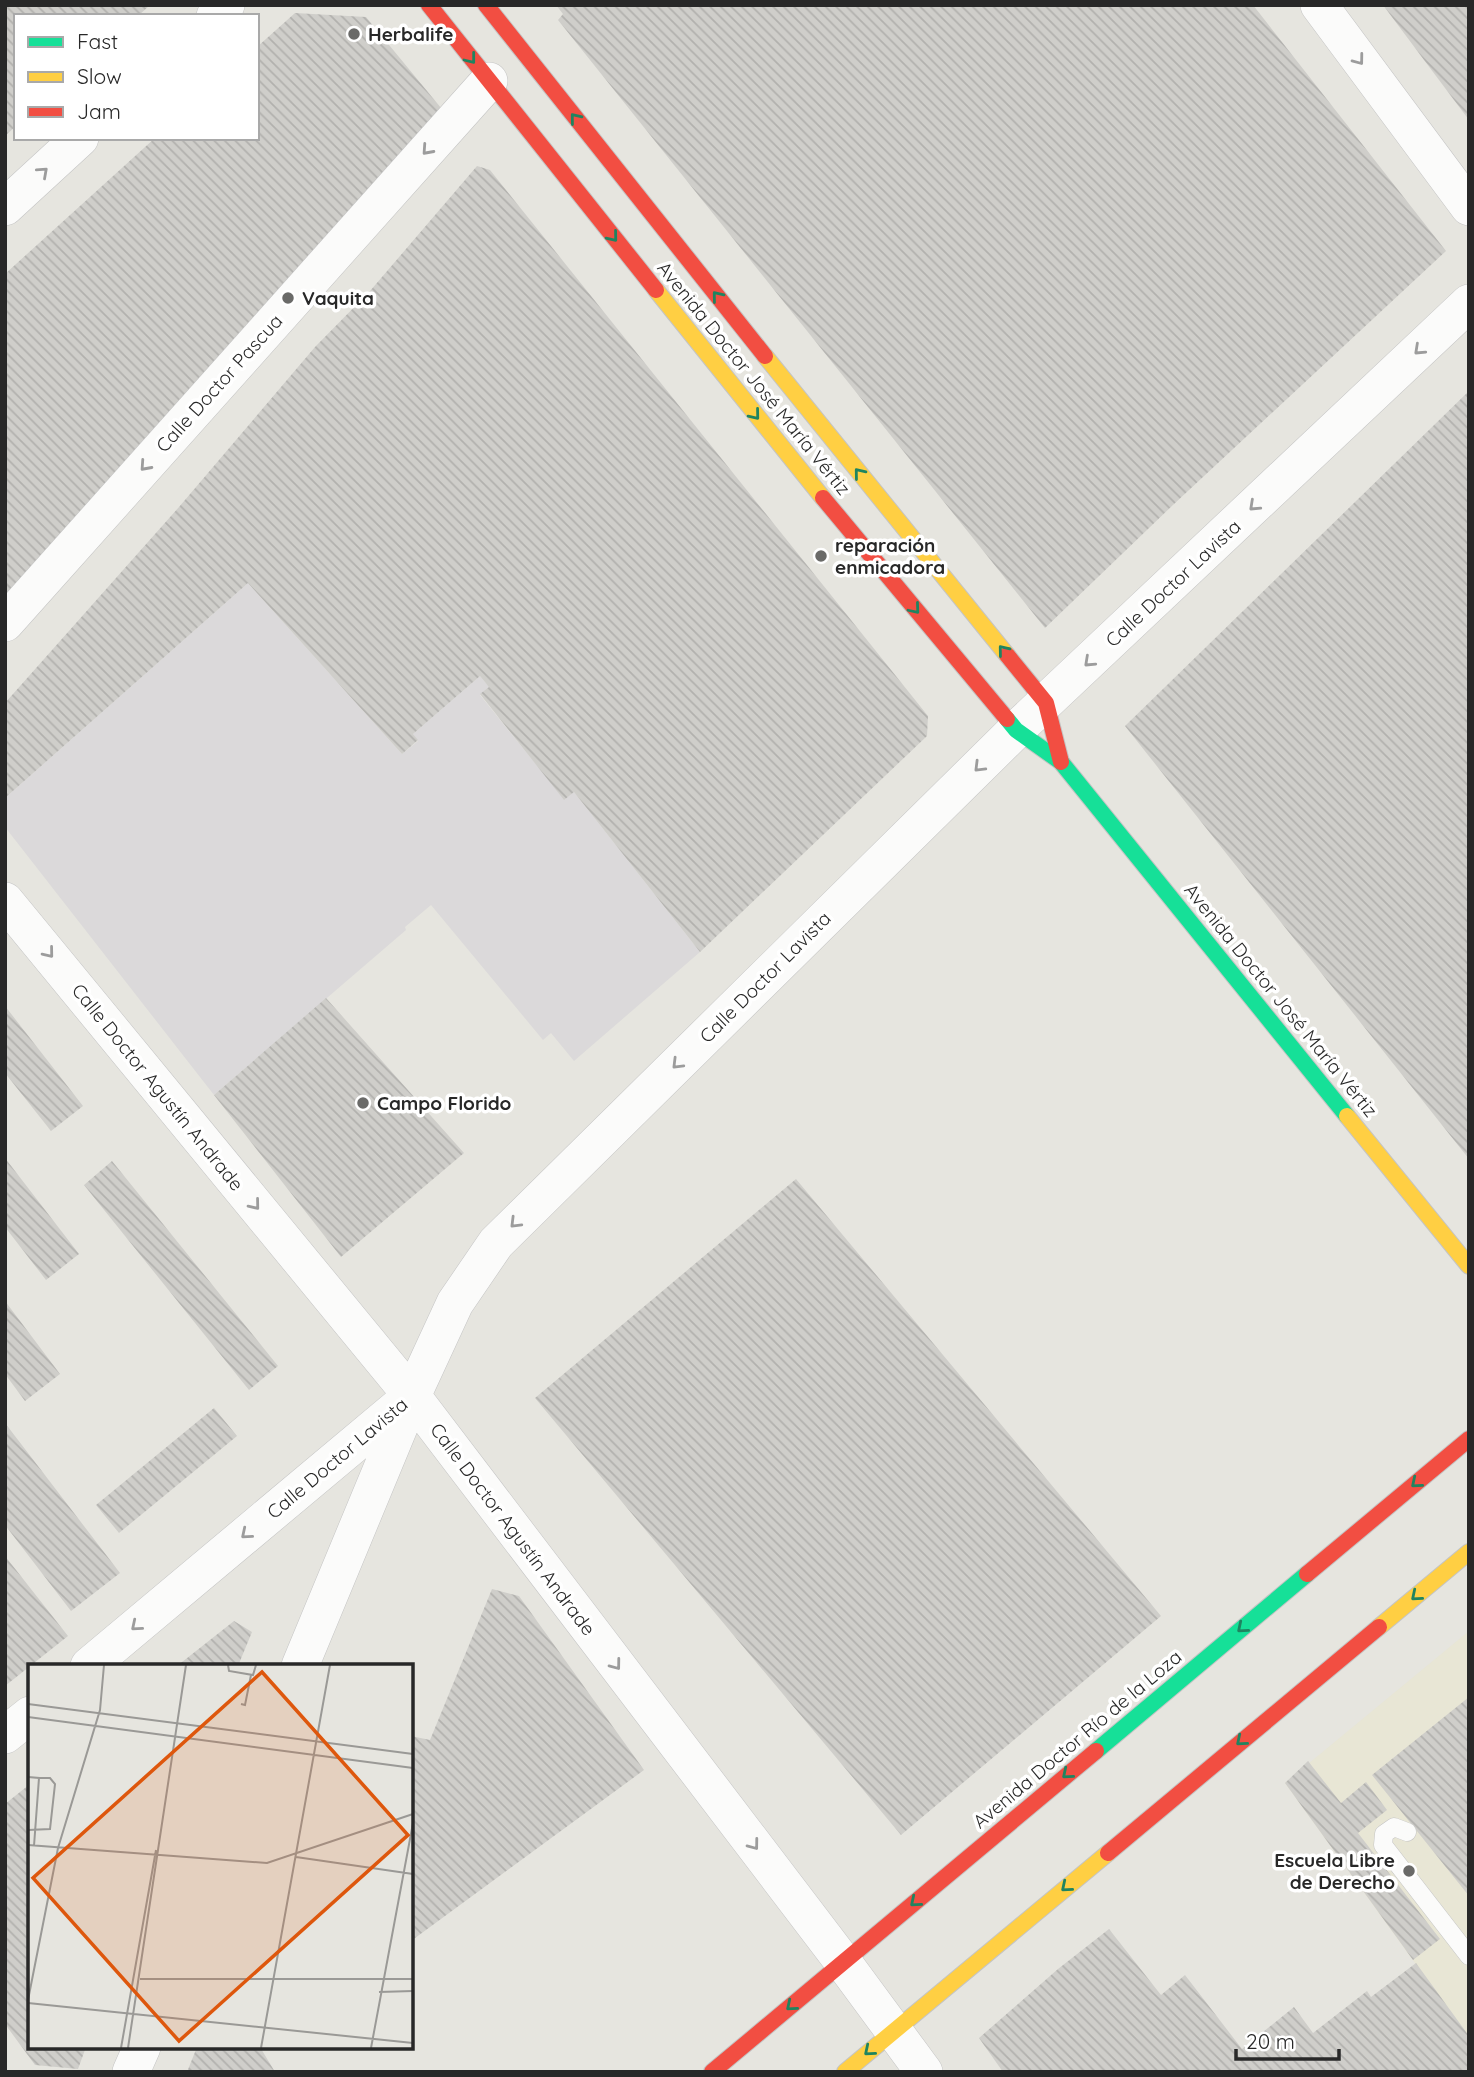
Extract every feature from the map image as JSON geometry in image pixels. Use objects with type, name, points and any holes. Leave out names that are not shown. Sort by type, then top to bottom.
[{"type":"main road","name":"Avenida Doctor José María Vértiz","points":[[429,5],[779,445],[1016,730],[1061,762],[1469,1266]]},
{"type":"main road","name":"Avenida Doctor José María Vértiz","points":[[486,5],[805,425],[1046,703],[1061,762]]},
{"type":"main road","points":[[779,445],[805,425]]},
{"type":"main road","name":"Avenida Doctor Río de la Loza","points":[[712,2072],[1469,1439]]},
{"type":"main road","points":[[845,2072],[1469,1552]]},
{"type":"street","points":[[1319,5],[1469,206]]},
{"type":"street","name":"Calle Doctor Pascua","points":[[5,623],[489,81]]},
{"type":"street","points":[[5,207],[78,140]]},
{"type":"street","name":"Calle Doctor Lavista","points":[[91,1664],[412,1396],[455,1303],[496,1243],[1016,730],[1469,303]]},
{"type":"street","name":"Calle Doctor Agustín Andrade","points":[[5,901],[412,1396],[925,2072]]},
{"type":"street","points":[[301,1664],[412,1396]]},
{"type":"street","points":[[5,1735],[28,1717]]},
{"type":"street","points":[[131,2072],[141,2049]]},
{"type":"lane","points":[[1407,1832],[1394,1827],[1384,1834],[1383,1845],[1469,1956]]},
{"type":"shaded area","points":[[248,583],[402,754],[418,741],[413,734],[480,676],[489,687],[480,695],[564,799],[574,792],[700,952],[574,1061],[551,1033],[543,1040],[431,905],[405,927],[406,930],[214,1095],[5,827],[5,798]]},
{"type":"shaded area","name":"Escuela Libre de Derecho","points":[[1469,1631],[1469,2038],[1285,1783]]},
{"type":"building","points":[[5,5],[150,5],[140,14],[14,14],[14,128],[5,136]]},
{"type":"building","points":[[556,5],[1253,5],[1446,251],[1045,628],[558,20],[563,14]]},
{"type":"building","points":[[1383,5],[1469,5],[1469,120],[1424,60]]},
{"type":"building","points":[[295,13],[366,17],[446,114],[5,612],[5,274],[153,140],[259,140],[259,45]]},
{"type":"building","points":[[477,166],[490,170],[928,716],[927,736],[700,952],[574,792],[564,800],[480,694],[489,687],[480,676],[413,734],[418,740],[402,754],[248,583],[5,798],[5,703],[179,507],[315,347],[370,291]]},
{"type":"building","points":[[1469,391],[1469,1159],[1125,726]]},
{"type":"building","points":[[326,998],[464,1153],[341,1257],[214,1095]]},
{"type":"building","points":[[5,1006],[83,1106],[51,1131],[5,1073]]},
{"type":"building","points":[[5,1158],[79,1254],[46,1280],[5,1227]]},
{"type":"building","points":[[112,1161],[278,1366],[249,1390],[84,1185]]},
{"type":"building","points":[[796,1179],[1161,1616],[901,1835],[535,1398]]},
{"type":"building","points":[[5,1301],[60,1374],[25,1401],[5,1374]]},
{"type":"building","points":[[214,1408],[237,1436],[119,1533],[96,1505]]},
{"type":"building","points":[[5,1423],[120,1573],[71,1611],[5,1525]]},
{"type":"building","points":[[5,1556],[68,1636],[33,1664],[28,1664],[28,1668],[5,1686]]},
{"type":"building","points":[[492,1589],[519,1596],[644,1770],[413,1940],[413,1736],[430,1740]]},
{"type":"building","points":[[234,1621],[252,1632],[239,1664],[180,1664]]},
{"type":"building","points":[[1469,1697],[1469,1896],[1372,1775]]},
{"type":"building","points":[[1308,1761],[1341,1803],[1366,1782],[1387,1810],[1358,1833],[1440,1939],[1413,1960],[1285,1783]]},
{"type":"building","points":[[28,1786],[28,2049],[85,2049],[78,2069],[35,2065],[5,2024],[5,1804]]},
{"type":"building","points":[[1109,1929],[1161,1995],[1185,1975],[1242,2049],[1294,2007],[1313,2033],[1367,1991],[1371,1997],[1416,1963],[1469,2036],[1469,2072],[1003,2072],[979,2038],[1058,1969]]},
{"type":"building","points":[[196,2049],[261,2049],[275,2072],[187,2072]]},
{"type":"traffic: fast","points":[[1007,719],[1016,730],[1061,762],[1347,1116]]},
{"type":"traffic: fast","points":[[1096,1751],[1307,1574]]},
{"type":"traffic: slow","points":[[656,290],[823,498]]},
{"type":"traffic: slow","points":[[765,356],[1007,655]]},
{"type":"traffic: slow","points":[[1347,1116],[1469,1266]]},
{"type":"traffic: slow","points":[[1379,1627],[1469,1552]]},
{"type":"traffic: slow","points":[[845,2072],[1108,1853]]},
{"type":"traffic: jam","points":[[429,5],[656,290]]},
{"type":"traffic: jam","points":[[486,5],[765,356]]},
{"type":"traffic: jam","points":[[823,498],[1007,719]]},
{"type":"traffic: jam","points":[[1007,655],[1046,703],[1061,762]]},
{"type":"traffic: jam","points":[[1307,1574],[1469,1439]]},
{"type":"traffic: jam","points":[[1108,1853],[1379,1627]]},
{"type":"traffic: jam","points":[[712,2072],[1096,1751]]},
{"type":"place","name":"Herbalife","points":[[354,34]]},
{"type":"place","name":"Vaquita","points":[[288,298]]},
{"type":"place","name":"reparación enmicadora","points":[[821,556]]},
{"type":"place","name":"Campo Florido","points":[[363,1103]]},
{"type":"place","name":"Escuela Libre de Derecho","points":[[1409,1871]]}]
